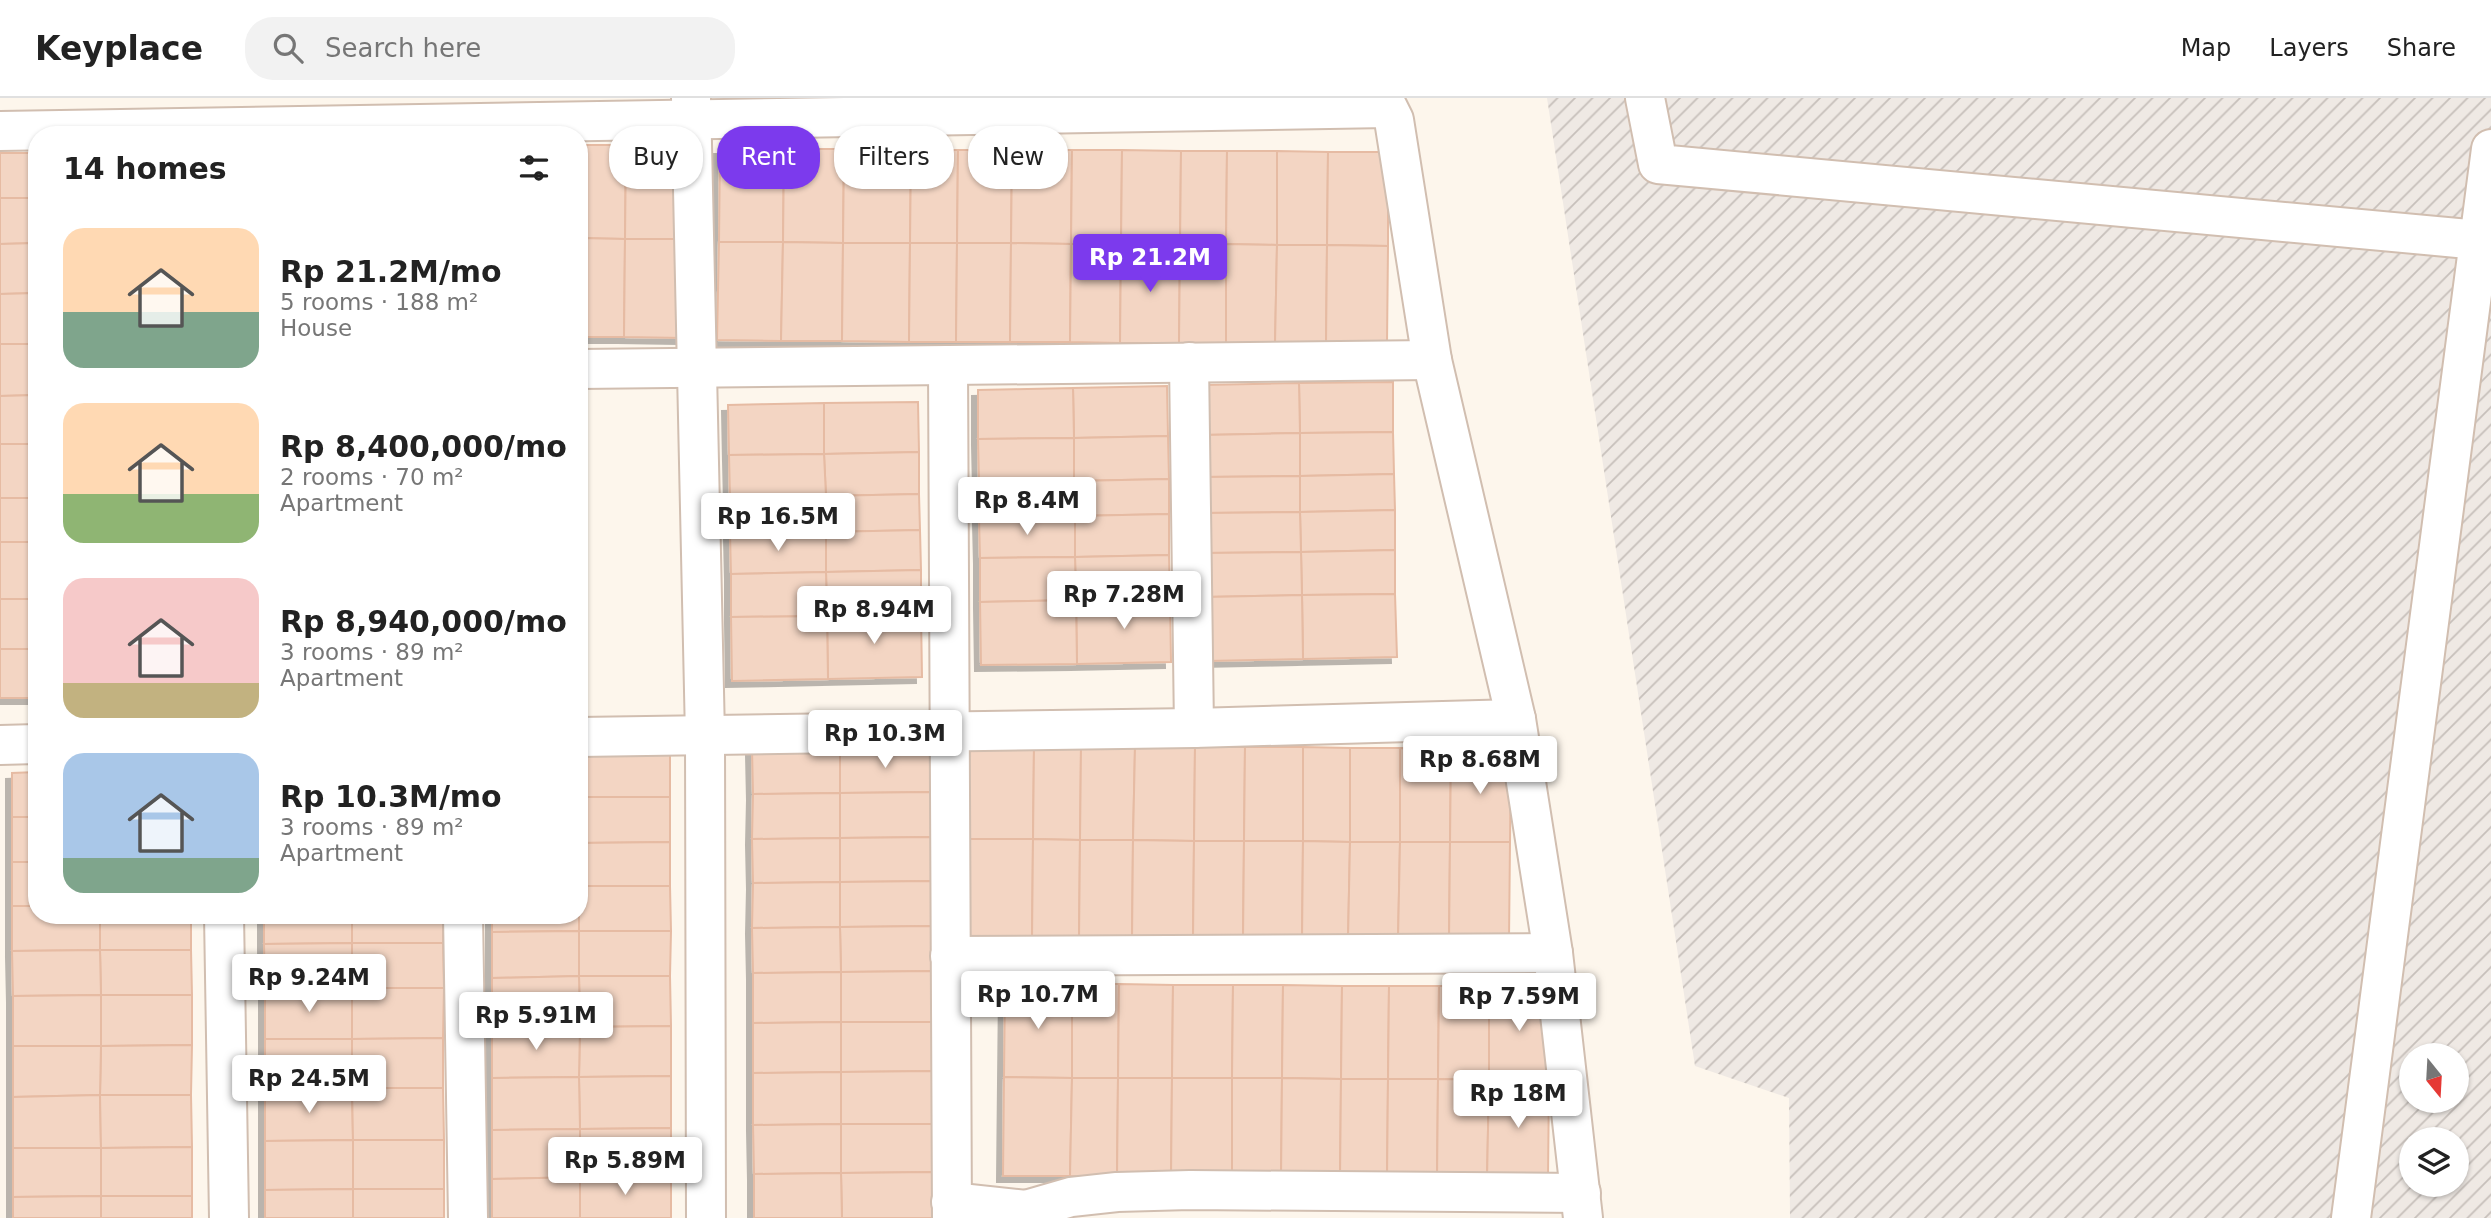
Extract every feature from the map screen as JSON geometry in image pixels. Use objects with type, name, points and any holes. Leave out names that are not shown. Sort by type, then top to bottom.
[{"type":"street","points":[[1645,98],[1658,164],[2479,240]]},
{"type":"street","points":[[90,126],[448,111],[1270,104],[1388,108],[1394,120],[1432,360],[1516,719],[1553,953],[1582,1206],[1166,1190],[1071,1197],[1037,1214],[951,1210],[948,365]]},
{"type":"street","points":[[692,108],[705,736],[705,1218]]},
{"type":"street","points":[[0,131],[28,129]]},
{"type":"street","points":[[2351,1218],[2491,149]]},
{"type":"street","points":[[588,369],[1432,360]]},
{"type":"street","points":[[1189,362],[1194,728]]},
{"type":"street","points":[[588,737],[1194,728],[1516,719]]},
{"type":"street","points":[[0,745],[28,744]]},
{"type":"street","points":[[224,924],[229,1218]]},
{"type":"street","points":[[463,924],[468,1218]]},
{"type":"street","points":[[950,957],[1553,953]]},
{"type":"shaded area","points":[[1547,98],[2491,98],[2491,1218],[1790,1218],[1789,1098],[1695,1066]]},
{"type":"building","points":[[588,145],[609,145],[609,189],[626,189],[625,239],[588,238]]},
{"type":"building","points":[[820,149],[834,149],[834,189],[844,189],[843,243],[783,242],[784,189],[820,189]]},
{"type":"building","points":[[954,150],[958,150],[957,243],[910,243],[911,189],[954,189]]},
{"type":"building","points":[[958,150],[968,150],[968,189],[1012,189],[1011,243],[957,243]]},
{"type":"building","points":[[1068,150],[1072,150],[1071,244],[1011,243],[1012,189],[1068,189]]},
{"type":"building","points":[[1072,150],[1122,150],[1121,244],[1071,244]]},
{"type":"building","points":[[1122,150],[1181,151],[1180,245],[1121,244]]},
{"type":"building","points":[[1181,151],[1227,151],[1226,244],[1180,245]]},
{"type":"building","points":[[1227,151],[1277,151],[1277,245],[1226,244]]},
{"type":"building","points":[[1277,151],[1328,152],[1327,245],[1277,245]]},
{"type":"building","points":[[1328,152],[1388,152],[1388,246],[1327,245]]},
{"type":"building","points":[[0,153],[28,153],[28,198],[0,198]]},
{"type":"building","points":[[626,189],[686,189],[685,239],[625,239]]},
{"type":"building","points":[[720,189],[784,189],[783,242],[719,242]]},
{"type":"building","points":[[844,189],[911,189],[910,243],[843,243]]},
{"type":"building","points":[[0,198],[28,198],[28,243],[0,244]]},
{"type":"building","points":[[588,238],[625,239],[624,337],[588,337]]},
{"type":"building","points":[[625,239],[685,239],[684,338],[624,337]]},
{"type":"building","points":[[719,242],[783,242],[781,341],[717,340]]},
{"type":"building","points":[[783,242],[843,243],[842,341],[781,341]]},
{"type":"building","points":[[28,243],[28,293],[0,294],[0,244]]},
{"type":"building","points":[[843,243],[910,243],[909,342],[842,341]]},
{"type":"building","points":[[910,243],[957,243],[956,342],[909,342]]},
{"type":"building","points":[[957,243],[1011,243],[1010,342],[956,342]]},
{"type":"building","points":[[1011,243],[1071,244],[1070,342],[1010,342]]},
{"type":"building","points":[[1071,244],[1121,244],[1120,343],[1070,342]]},
{"type":"building","points":[[1121,244],[1180,245],[1179,343],[1120,343]]},
{"type":"building","points":[[1226,244],[1277,245],[1275,344],[1226,343]]},
{"type":"building","points":[[1226,244],[1226,343],[1179,343],[1180,245]]},
{"type":"building","points":[[1277,245],[1327,245],[1326,344],[1275,344]]},
{"type":"building","points":[[1327,245],[1388,246],[1387,344],[1326,344]]},
{"type":"building","points":[[28,293],[28,344],[0,344],[0,294]]},
{"type":"building","points":[[0,344],[28,344],[28,395],[0,396]]},
{"type":"building","points":[[1393,382],[1393,432],[1300,433],[1299,383]]},
{"type":"building","points":[[1299,383],[1300,433],[1203,435],[1203,385]]},
{"type":"building","points":[[1167,386],[1168,436],[1074,438],[1073,388]]},
{"type":"building","points":[[1073,388],[1074,438],[978,439],[978,390]]},
{"type":"building","points":[[28,395],[28,444],[0,444],[0,396]]},
{"type":"building","points":[[918,402],[919,452],[824,454],[824,403]]},
{"type":"building","points":[[824,403],[824,454],[729,455],[728,405]]},
{"type":"building","points":[[1393,432],[1394,474],[1300,476],[1300,433]]},
{"type":"building","points":[[1300,433],[1300,476],[1204,477],[1203,435]]},
{"type":"building","points":[[1168,436],[1169,479],[1074,481],[1074,438]]},
{"type":"building","points":[[1074,438],[1074,481],[979,482],[978,439]]},
{"type":"building","points":[[0,444],[28,444],[28,498],[0,498]]},
{"type":"building","points":[[919,452],[919,494],[826,496],[824,454]]},
{"type":"building","points":[[824,454],[826,496],[730,498],[729,455]]},
{"type":"building","points":[[1394,474],[1395,510],[1300,512],[1300,476]]},
{"type":"building","points":[[1300,476],[1300,512],[1205,513],[1204,477]]},
{"type":"building","points":[[1169,479],[1169,514],[1075,516],[1074,481]]},
{"type":"building","points":[[1074,481],[1075,516],[979,518],[979,482]]},
{"type":"building","points":[[919,494],[920,530],[826,532],[826,496]]},
{"type":"building","points":[[826,496],[826,532],[730,533],[730,498]]},
{"type":"building","points":[[0,498],[28,498],[28,542],[0,542]]},
{"type":"building","points":[[1395,510],[1395,550],[1301,552],[1300,512]]},
{"type":"building","points":[[1300,512],[1301,552],[1205,553],[1205,513]]},
{"type":"building","points":[[1169,514],[1169,555],[1075,557],[1075,516]]},
{"type":"building","points":[[1075,516],[1075,557],[980,558],[979,518]]},
{"type":"building","points":[[920,530],[921,570],[826,572],[826,532]]},
{"type":"building","points":[[826,532],[826,572],[731,574],[730,533]]},
{"type":"building","points":[[0,542],[28,542],[28,599],[0,599]]},
{"type":"building","points":[[1395,550],[1395,594],[1302,595],[1301,552]]},
{"type":"building","points":[[1301,552],[1302,595],[1205,597],[1205,553]]},
{"type":"building","points":[[1169,555],[1170,598],[1076,600],[1075,557]]},
{"type":"building","points":[[1075,557],[1076,600],[980,602],[980,558]]},
{"type":"building","points":[[921,570],[921,614],[827,616],[826,572]]},
{"type":"building","points":[[826,572],[827,616],[731,617],[731,574]]},
{"type":"building","points":[[1395,594],[1397,657],[1303,659],[1302,595]]},
{"type":"building","points":[[1302,595],[1303,659],[1207,661],[1205,597]]},
{"type":"building","points":[[1170,598],[1171,662],[1077,664],[1076,600]]},
{"type":"building","points":[[0,599],[28,599],[28,649],[0,649]]},
{"type":"building","points":[[1076,600],[1077,664],[981,665],[980,602]]},
{"type":"building","points":[[921,614],[922,677],[828,679],[827,616]]},
{"type":"building","points":[[827,616],[828,679],[732,681],[731,617]]},
{"type":"building","points":[[0,649],[28,649],[28,698],[0,698]]},
{"type":"building","points":[[967,745],[1034,746],[1033,839],[965,839]]},
{"type":"building","points":[[1034,746],[1081,747],[1080,840],[1033,839]]},
{"type":"building","points":[[1081,747],[1135,747],[1133,840],[1080,840]]},
{"type":"building","points":[[1135,747],[1195,747],[1194,841],[1133,840]]},
{"type":"building","points":[[1195,747],[1245,747],[1244,841],[1194,841]]},
{"type":"building","points":[[1245,747],[1303,747],[1303,841],[1244,841]]},
{"type":"building","points":[[1303,747],[1350,748],[1350,842],[1303,841]]},
{"type":"building","points":[[840,748],[840,793],[753,794],[752,749]]},
{"type":"building","points":[[840,748],[931,748],[931,792],[840,793]]},
{"type":"building","points":[[1350,748],[1400,748],[1400,842],[1350,842]]},
{"type":"building","points":[[1400,748],[1451,749],[1450,842],[1400,842]]},
{"type":"building","points":[[1451,749],[1511,749],[1510,842],[1450,842]]},
{"type":"building","points":[[670,752],[670,797],[588,797],[588,753]]},
{"type":"building","points":[[28,772],[28,817],[12,817],[12,773]]},
{"type":"building","points":[[931,792],[931,837],[840,838],[840,793]]},
{"type":"building","points":[[840,793],[840,838],[752,839],[753,794]]},
{"type":"building","points":[[588,797],[670,797],[670,842],[588,843]]},
{"type":"building","points":[[12,817],[28,817],[28,862],[12,862]]},
{"type":"building","points":[[931,837],[931,881],[840,882],[840,838]]},
{"type":"building","points":[[840,838],[840,882],[753,883],[752,839]]},
{"type":"building","points":[[965,839],[1033,839],[1032,939],[965,938]]},
{"type":"building","points":[[1033,839],[1080,840],[1079,939],[1032,939]]},
{"type":"building","points":[[1080,840],[1133,840],[1132,939],[1079,939]]},
{"type":"building","points":[[1133,840],[1194,841],[1193,939],[1132,939]]},
{"type":"building","points":[[1194,841],[1244,841],[1243,939],[1193,939]]},
{"type":"building","points":[[1244,841],[1303,841],[1302,940],[1243,939]]},
{"type":"building","points":[[1303,841],[1350,842],[1348,940],[1302,940]]},
{"type":"building","points":[[670,842],[670,886],[588,886],[588,843]]},
{"type":"building","points":[[1350,842],[1400,842],[1398,940],[1348,940]]},
{"type":"building","points":[[1400,842],[1450,842],[1449,941],[1398,940]]},
{"type":"building","points":[[1450,842],[1510,842],[1509,941],[1449,941]]},
{"type":"building","points":[[12,862],[28,862],[28,906],[12,906]]},
{"type":"building","points":[[931,881],[931,926],[840,927],[840,882]]},
{"type":"building","points":[[840,882],[840,927],[752,928],[753,883]]},
{"type":"building","points":[[588,886],[670,886],[671,931],[579,931],[579,924],[588,924]]},
{"type":"building","points":[[12,906],[28,906],[28,924],[100,924],[100,950],[12,951]]},
{"type":"building","points":[[100,924],[191,924],[191,950],[100,950]]},
{"type":"building","points":[[264,924],[352,924],[352,943],[264,944]]},
{"type":"building","points":[[352,924],[443,924],[443,943],[352,943]]},
{"type":"building","points":[[492,924],[579,924],[579,931],[492,932]]},
{"type":"building","points":[[931,926],[932,971],[841,972],[840,927]]},
{"type":"building","points":[[840,927],[841,972],[753,973],[752,928]]},
{"type":"building","points":[[579,931],[671,931],[670,976],[579,976]]},
{"type":"building","points":[[579,931],[579,976],[492,978],[492,932]]},
{"type":"building","points":[[352,943],[443,943],[444,988],[352,988]]},
{"type":"building","points":[[352,943],[352,988],[265,989],[264,944]]},
{"type":"building","points":[[100,950],[191,950],[192,995],[101,995]]},
{"type":"building","points":[[100,950],[101,995],[13,996],[12,951]]},
{"type":"building","points":[[932,971],[932,1022],[841,1022],[841,972]]},
{"type":"building","points":[[841,972],[841,1022],[753,1023],[753,973]]},
{"type":"building","points":[[579,976],[670,976],[671,1026],[580,1027]]},
{"type":"building","points":[[579,976],[580,1027],[492,1028],[492,978]]},
{"type":"building","points":[[1005,984],[1072,984],[1072,1078],[1004,1077]]},
{"type":"building","points":[[1072,984],[1119,984],[1118,1078],[1072,1078]]},
{"type":"building","points":[[1119,984],[1173,985],[1172,1078],[1118,1078]]},
{"type":"building","points":[[1173,985],[1233,985],[1232,1078],[1172,1078]]},
{"type":"building","points":[[1233,985],[1283,985],[1282,1078],[1232,1078]]},
{"type":"building","points":[[1283,985],[1342,986],[1341,1079],[1282,1078]]},
{"type":"building","points":[[1342,986],[1389,986],[1388,1079],[1341,1079]]},
{"type":"building","points":[[1389,986],[1439,986],[1438,1079],[1388,1079]]},
{"type":"building","points":[[1439,986],[1489,986],[1489,1080],[1438,1079]]},
{"type":"building","points":[[1489,986],[1550,987],[1549,1080],[1489,1080]]},
{"type":"building","points":[[352,988],[444,988],[443,1038],[352,1039]]},
{"type":"building","points":[[352,988],[352,1039],[265,1039],[265,989]]},
{"type":"building","points":[[101,995],[192,995],[192,1045],[101,1046]]},
{"type":"building","points":[[101,995],[101,1046],[13,1046],[13,996]]},
{"type":"building","points":[[841,1022],[841,1072],[753,1073],[753,1023]]},
{"type":"building","points":[[841,1022],[932,1022],[932,1071],[841,1072]]},
{"type":"building","points":[[671,1026],[671,1076],[579,1077],[580,1027]]},
{"type":"building","points":[[580,1027],[579,1077],[492,1078],[492,1028]]},
{"type":"building","points":[[443,1038],[443,1088],[352,1088],[352,1039]]},
{"type":"building","points":[[265,1039],[352,1039],[352,1088],[265,1090]]},
{"type":"building","points":[[192,1045],[191,1095],[100,1095],[101,1046]]},
{"type":"building","points":[[13,1046],[101,1046],[100,1095],[13,1097]]},
{"type":"building","points":[[932,1071],[932,1124],[841,1124],[841,1072]]},
{"type":"building","points":[[841,1072],[841,1124],[753,1125],[753,1073]]},
{"type":"building","points":[[671,1076],[671,1128],[580,1129],[579,1077]]},
{"type":"building","points":[[579,1077],[580,1129],[492,1130],[492,1078]]},
{"type":"building","points":[[1004,1077],[1072,1078],[1070,1176],[1003,1176]]},
{"type":"building","points":[[1072,1078],[1118,1078],[1117,1177],[1070,1176]]},
{"type":"building","points":[[1118,1078],[1172,1078],[1171,1177],[1117,1177]]},
{"type":"building","points":[[1172,1078],[1232,1078],[1232,1177],[1171,1177]]},
{"type":"building","points":[[1232,1078],[1282,1078],[1281,1178],[1232,1177]]},
{"type":"building","points":[[1282,1078],[1341,1079],[1340,1178],[1281,1178]]},
{"type":"building","points":[[1341,1079],[1388,1079],[1387,1178],[1340,1178]]},
{"type":"building","points":[[1388,1079],[1438,1079],[1437,1179],[1387,1178]]},
{"type":"building","points":[[1438,1079],[1489,1080],[1487,1179],[1437,1179]]},
{"type":"building","points":[[1489,1080],[1549,1080],[1548,1179],[1487,1179]]},
{"type":"building","points":[[352,1088],[353,1140],[265,1141],[265,1090]]},
{"type":"building","points":[[352,1088],[443,1088],[444,1140],[353,1140]]},
{"type":"building","points":[[100,1095],[101,1148],[13,1148],[13,1097]]},
{"type":"building","points":[[100,1095],[191,1095],[192,1147],[101,1148]]},
{"type":"building","points":[[841,1124],[841,1173],[754,1174],[753,1125]]},
{"type":"building","points":[[841,1124],[932,1124],[932,1172],[841,1173]]},
{"type":"building","points":[[671,1128],[671,1177],[580,1177],[580,1129]]},
{"type":"building","points":[[580,1129],[580,1177],[492,1179],[492,1130]]},
{"type":"building","points":[[353,1140],[353,1189],[265,1190],[265,1141]]},
{"type":"building","points":[[353,1140],[444,1140],[444,1189],[353,1189]]},
{"type":"building","points":[[192,1147],[192,1196],[101,1196],[101,1148]]},
{"type":"building","points":[[13,1148],[101,1148],[101,1196],[13,1197]]},
{"type":"building","points":[[932,1172],[933,1218],[842,1218],[841,1173]]},
{"type":"building","points":[[841,1173],[842,1218],[754,1218],[754,1174]]},
{"type":"building","points":[[580,1177],[580,1218],[492,1218],[492,1179]]},
{"type":"building","points":[[580,1177],[671,1177],[671,1218],[580,1218]]},
{"type":"building","points":[[353,1189],[353,1218],[265,1218],[265,1190]]},
{"type":"building","points":[[353,1189],[444,1189],[444,1218],[353,1218]]},
{"type":"building","points":[[101,1196],[101,1218],[13,1218],[13,1197]]},
{"type":"building","points":[[101,1196],[192,1196],[192,1218],[101,1218]]}]
